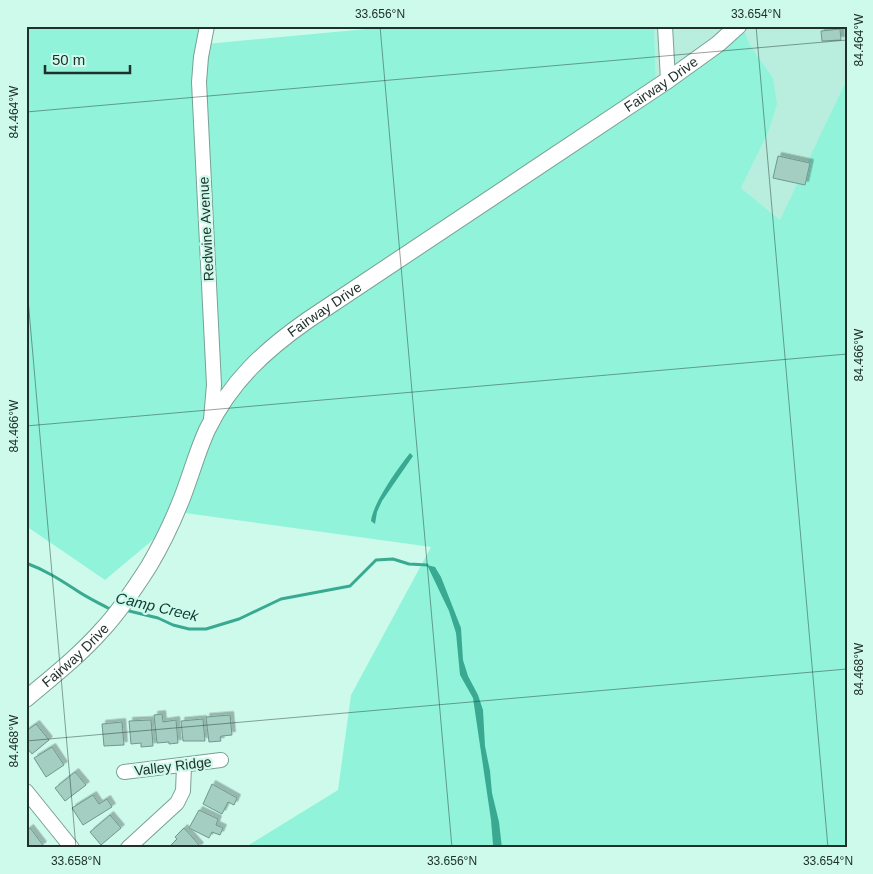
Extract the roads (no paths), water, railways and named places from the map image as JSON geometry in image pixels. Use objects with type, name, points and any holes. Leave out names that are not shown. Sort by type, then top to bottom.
[{"type":"street","name":"Redwine Avenue","points":[[207,26],[201,57],[200,82],[214,385],[212,415],[207,431]]},
{"type":"street","points":[[665,26],[668,80]]},
{"type":"street","name":"Fairway Drive","points":[[26,699],[67,665],[102,631],[136,586],[161,545],[207,431],[229,392],[272,345],[668,80],[718,44],[738,26]]},
{"type":"street","name":"Valley Ridge","points":[[124,772],[221,760]]},
{"type":"street","points":[[128,848],[177,803],[183,791],[184,766]]},
{"type":"street","points":[[26,791],[72,848]]},
{"type":"waterway","name":"Camp Creek","points":[[125,610],[158,618],[173,625],[189,629],[206,629],[239,619],[281,599],[350,586],[376,560],[393,559],[409,564],[427,565]]},
{"type":"waterway","name":"Camp Creek","points":[[26,563],[52,575],[108,608],[114,609]]}]
